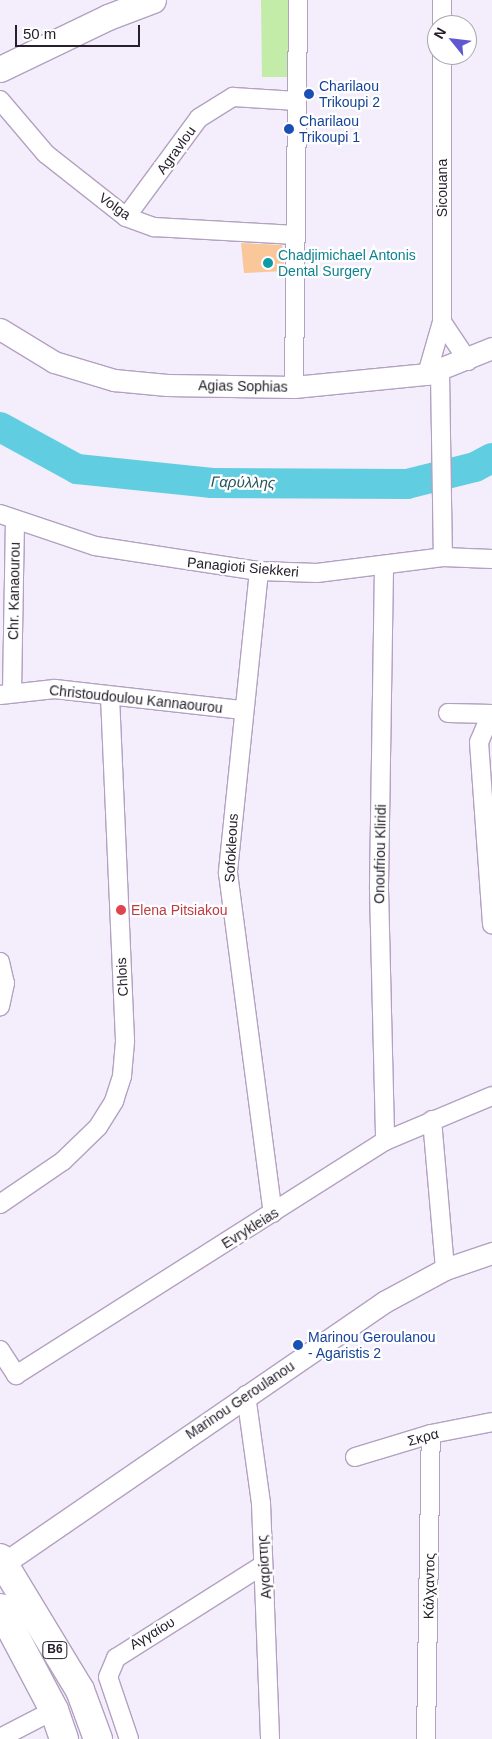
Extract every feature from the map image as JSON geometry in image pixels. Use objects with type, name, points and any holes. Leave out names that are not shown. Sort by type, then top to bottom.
[{"type":"main road","points":[[0,69],[107,8],[153,0]]},
{"type":"main road","name":"B6","points":[[1,1563],[80,1690],[98,1739]]},
{"type":"main road","name":"B6","points":[[0,1608],[54,1710],[64,1739]]},
{"type":"street","points":[[294,386],[298,0]]},
{"type":"street","points":[[442,0],[442,15]]},
{"type":"street","name":"Sicouana","points":[[442,65],[442,322],[434,373],[442,428],[443,557]]},
{"type":"street","name":"Agravlou","points":[[126,217],[199,118],[233,97],[297,100]]},
{"type":"street","name":"Volga","points":[[0,100],[46,154],[126,217],[154,227],[296,235]]},
{"type":"street","points":[[442,322],[468,361]]},
{"type":"street","name":"Agias Sophias","points":[[0,330],[54,362],[114,380],[167,385],[294,386],[434,373],[468,361],[492,348]]},
{"type":"street","name":"Panagioti Siekkeri","points":[[7,517],[95,546],[259,571],[317,573],[384,567],[443,557],[492,559]]},
{"type":"street","name":"Chr. Kanaourou","points":[[6,694],[7,517]]},
{"type":"street","name":"Onoufriou Kliridi","points":[[384,567],[378,889],[385,1141]]},
{"type":"street","name":"Sofokleous","points":[[259,571],[243,710],[228,872],[272,1213]]},
{"type":"street","name":"Christoudoulou Kannaourou","points":[[6,694],[55,689],[110,697],[243,710]]},
{"type":"street","name":"Chlois","points":[[0,1204],[63,1161],[98,1127],[114,1101],[122,1076],[125,1040],[110,697]]},
{"type":"street","points":[[448,713],[492,714],[479,742],[492,924]]},
{"type":"street","points":[[0,962],[5,983],[0,1006]]},
{"type":"street","name":"Evrykleias","points":[[0,1350],[16,1376],[385,1141],[492,1096]]},
{"type":"street","points":[[432,1120],[445,1269]]},
{"type":"street","name":"Marinou Geroulanou","points":[[1,1563],[384,1302],[445,1269],[492,1253]]},
{"type":"street","name":"Αγαρίστης","points":[[246,1395],[261,1503],[270,1739]]},
{"type":"street","name":"Σκρα","points":[[354,1458],[431,1434],[492,1422]]},
{"type":"street","name":"Κάλχαντος","points":[[426,1739],[431,1434]]},
{"type":"street","name":"Αγγαίου","points":[[129,1739],[108,1677],[116,1658],[263,1566]]},
{"type":"street","points":[[0,1738],[54,1710]]},
{"type":"green space","points":[[261,0],[291,0],[290,77],[262,77]]},
{"type":"building","name":"Chadjimichael Antonis Dental Surgery","points":[[241,243],[282,245],[285,271],[244,273]]},
{"type":"waterway","name":"Γαρύλλης","points":[[0,427],[77,469],[212,483],[407,484],[475,467],[492,458]]},
{"type":"place","name":"Charilaou Trikoupi 2","points":[[309,94]]},
{"type":"place","name":"Charilaou Trikoupi 1","points":[[289,129]]},
{"type":"place","name":"Chadjimichael Antonis Dental Surgery","points":[[268,263]]},
{"type":"place","name":"Elena Pitsiakou","points":[[121,910]]},
{"type":"place","name":"Marinou Geroulanou - Agaristis 2","points":[[298,1345]]}]
